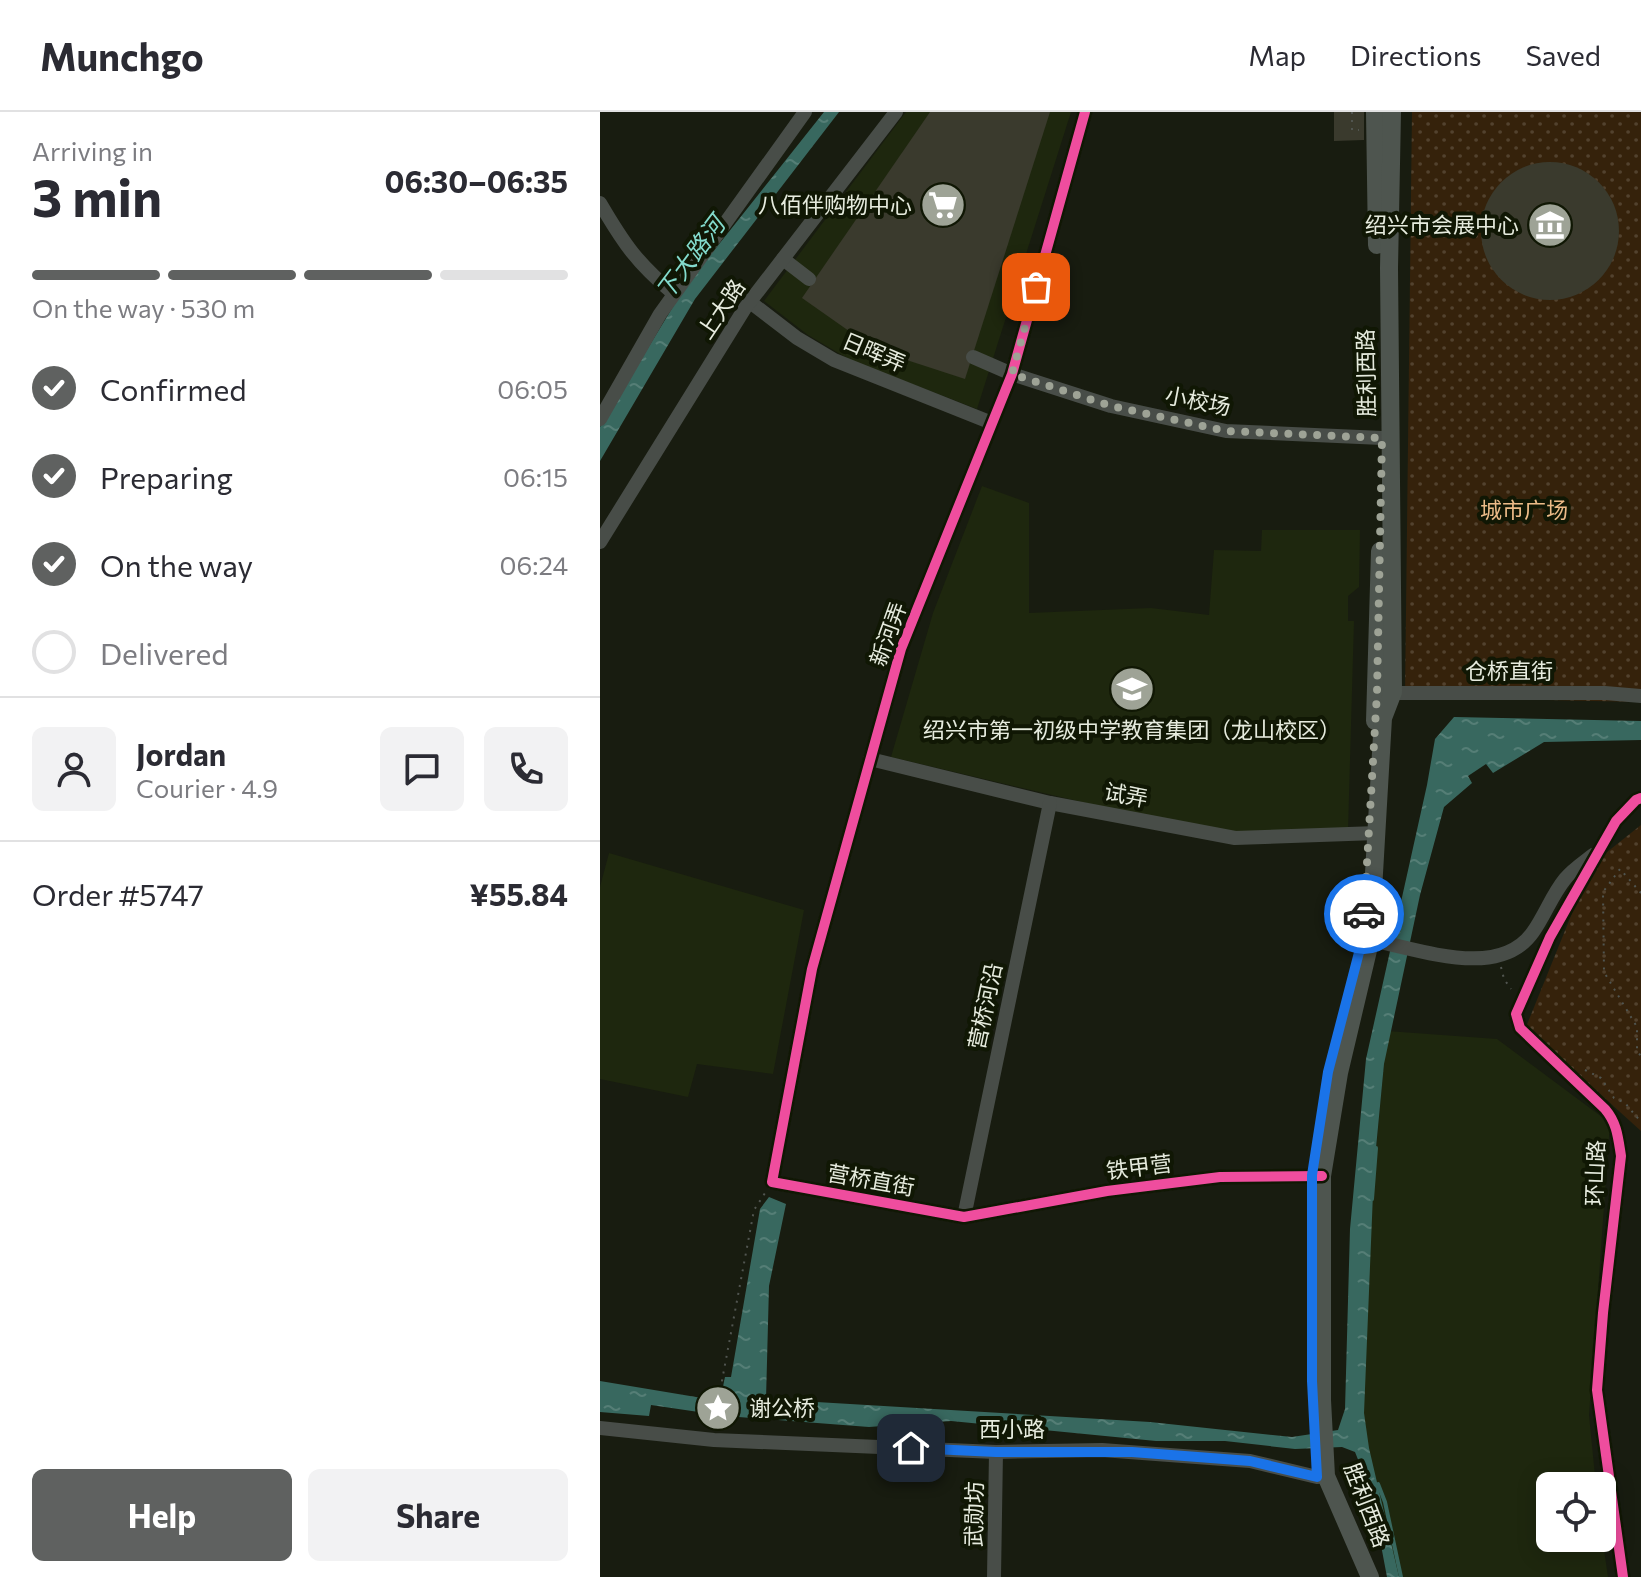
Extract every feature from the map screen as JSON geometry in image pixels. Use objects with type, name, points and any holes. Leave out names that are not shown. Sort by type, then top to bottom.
[{"type":"main road","name":"胜利西路","points":[[1375,112],[1385,692]]},
{"type":"main road","name":"胜利西路","points":[[1357,1577],[1321,1492],[1317,1176],[1328,1072],[1362,941],[1385,692],[1392,112]]},
{"type":"main road","name":"胜利西路","points":[[1317,1176],[1339,1073],[1379,941],[1373,834]]},
{"type":"main road","name":"胜利西路","points":[[1321,1468],[1370,1577]]},
{"type":"street","points":[[600,419],[660,314],[805,112]]},
{"type":"street","name":"上大路","points":[[600,542],[750,302],[896,112]]},
{"type":"street","name":"新河弄","points":[[772,1182],[812,969],[901,649],[1012,374],[1085,112]]},
{"type":"street","points":[[600,203],[625,247],[674,294]]},
{"type":"street","points":[[783,259],[809,279]]},
{"type":"street","name":"日晖弄","points":[[750,302],[797,338],[834,360],[992,423]]},
{"type":"street","name":"小校场","points":[[973,357],[1012,374],[1111,406],[1226,431],[1382,438]]},
{"type":"street","name":"仓桥直街","points":[[1385,692],[1605,693],[1641,696]]},
{"type":"street","name":"试弄","points":[[870,759],[1050,803],[1235,838],[1373,834]]},
{"type":"street","name":"环山路","points":[[1623,1577],[1597,1390],[1621,1156],[1617,1129],[1605,1109],[1520,1028],[1516,1014],[1550,937],[1616,821],[1641,798]]},
{"type":"street","name":"营桥河沿","points":[[964,1217],[1050,803]]},
{"type":"street","points":[[1379,941],[1454,957],[1495,956],[1522,943],[1532,934],[1566,877],[1600,849]]},
{"type":"street","name":"铁甲营","points":[[964,1217],[1107,1191],[1206,1179],[1317,1176]]},
{"type":"street","name":"营桥直街","points":[[772,1182],[964,1217]]},
{"type":"street","name":"西小路","points":[[600,1428],[714,1440],[996,1452],[1102,1450],[1321,1468]]},
{"type":"street","name":"武勋坊","points":[[994,1577],[996,1452]]},
{"type":"path","points":[[1352,112],[1352,130],[1368,130]]},
{"type":"path","points":[[1641,893],[1620,869],[1603,892],[1604,972],[1637,1027],[1637,1051],[1641,1056]]},
{"type":"path","points":[[1495,956],[1504,979],[1513,991]]},
{"type":"path","points":[[1577,1069],[1593,1072],[1601,1078],[1614,1098],[1625,1103],[1641,1122]]},
{"type":"path","points":[[715,1431],[754,1210],[772,1182]]},
{"type":"shaded area","name":"八佰伴购物中心","points":[[906,112],[1071,112],[977,409],[852,361],[808,335],[764,301]]},
{"type":"shaded area","name":"绍兴市第一初级中学教育集团（龙山校区）","points":[[982,486],[1029,503],[1029,613],[1151,608],[1209,615],[1214,550],[1261,551],[1262,530],[1360,530],[1359,587],[1348,596],[1348,621],[1354,621],[1348,831],[1235,838],[891,757],[933,613]]},
{"type":"shaded area","points":[[609,853],[804,910],[773,1074],[697,1064],[688,1097],[600,1079],[600,887]]},
{"type":"shaded area","points":[[1387,1031],[1497,1039],[1610,1123],[1589,1415],[1595,1472],[1536,1472],[1536,1552],[1604,1552],[1608,1577],[1393,1577],[1355,1377]]},
{"type":"green space","name":"城市广场","points":[[1412,112],[1641,112],[1641,702],[1405,697]]},
{"type":"green space","points":[[1641,825],[1641,1131],[1526,1027],[1592,864]]},
{"type":"water","points":[[824,112],[839,112],[695,299],[600,461],[600,427],[685,287]]},
{"type":"water","points":[[1454,717],[1641,721],[1641,740],[1544,742],[1493,773],[1486,764],[1468,776],[1472,783],[1444,807],[1420,895],[1384,1064],[1374,1169],[1364,1413],[1369,1448],[1399,1577],[1387,1577],[1371,1492],[1355,1452],[1342,1447],[1295,1449],[1225,1441],[1156,1441],[951,1421],[869,1427],[726,1416],[651,1405],[649,1416],[600,1412],[600,1381],[720,1401],[725,1377],[731,1377],[760,1209],[769,1197],[786,1204],[769,1286],[766,1399],[1150,1422],[1292,1437],[1338,1430],[1345,1409],[1350,1229],[1366,1059],[1435,739]]},
{"type":"building","name":"八佰伴购物中心","points":[[930,112],[1050,112],[965,379],[876,350],[802,298]]},
{"type":"building","points":[[1334,112],[1364,112],[1364,140],[1334,141]]},
{"type":"building","name":"绍兴市会展中心","points":[[1550,162],[1576,167],[1599,182],[1614,205],[1619,231],[1614,257],[1599,280],[1576,295],[1550,300],[1524,295],[1501,280],[1486,257],[1481,231],[1486,205],[1501,182],[1524,167]]},
{"type":"waterway","points":[[1372,1199],[1376,1148]]},
{"type":"waterway","points":[[1378,1484],[1385,1502],[1401,1577]]},
{"type":"cycle path","points":[[1085,112],[1012,374],[901,649],[812,969],[772,1182],[964,1217],[1107,1191],[1220,1177],[1322,1176]]},
{"type":"cycle path","points":[[1623,1577],[1597,1390],[1621,1156],[1618,1136],[1605,1109],[1520,1028],[1516,1014],[1550,937],[1616,821],[1641,798]]},
{"type":"way so far","points":[[1036,287],[1012,374],[1111,406],[1226,431],[1382,438],[1377,693],[1364,914]]},
{"type":"place","name":"八佰伴购物中心","points":[[943,205]]},
{"type":"place","name":"绍兴市会展中心","points":[[1550,225]]},
{"type":"place","name":"绍兴市第一初级中学教育集团（龙山校区）","points":[[1132,689]]},
{"type":"place","name":"谢公桥","points":[[718,1408]]},
{"type":"route","points":[[911,1448],[996,1452],[1132,1452],[1250,1461],[1317,1477],[1312,1381],[1312,1175],[1328,1072],[1362,941],[1364,914]]},
{"type":"water label","name":"下大路河","points":[[691,258]]}]
